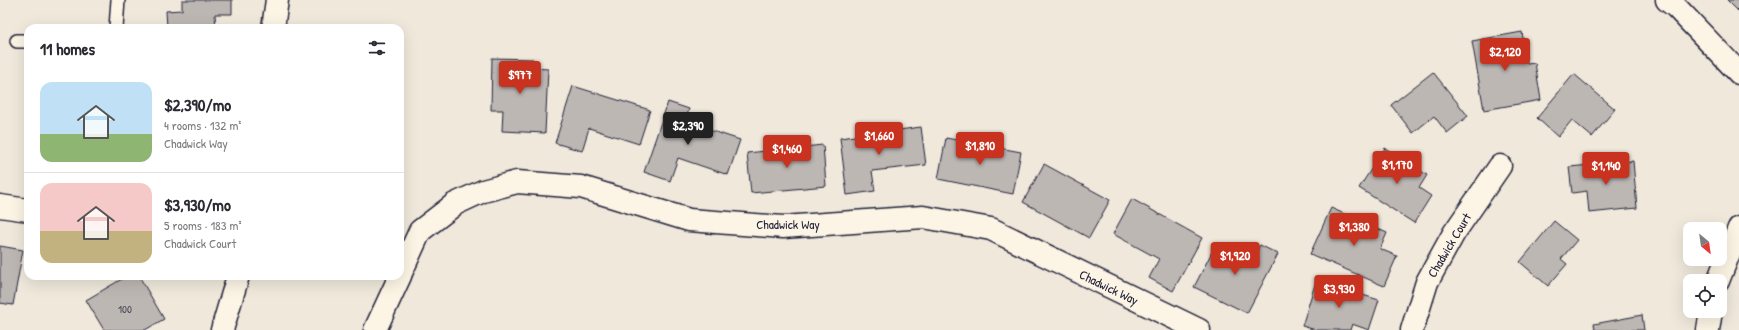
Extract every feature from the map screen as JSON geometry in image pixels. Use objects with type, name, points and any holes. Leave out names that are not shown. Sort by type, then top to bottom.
[{"type":"street","points":[[273,24],[277,0]]},
{"type":"street","points":[[1667,0],[1676,7],[1739,73]]},
{"type":"street","name":"Chadwick Court","points":[[1412,330],[1428,282],[1442,254],[1454,233],[1500,166]]},
{"type":"street","name":"Chadwick Way","points":[[404,267],[420,231],[455,204],[483,191],[516,182],[581,187],[689,220],[783,226],[924,217],[991,229],[1199,330]]},
{"type":"street","points":[[0,206],[24,209]]},
{"type":"street","points":[[1721,274],[1739,228]]},
{"type":"street","points":[[222,330],[237,280]]},
{"type":"street","name":"Chadwick Way","points":[[375,330],[398,280]]},
{"type":"street","points":[[1708,330],[1710,318]]},
{"type":"lane","points":[[116,24],[118,0]]},
{"type":"building","points":[[182,0],[232,0],[232,14],[215,14],[216,24],[167,24],[166,11],[182,10]]},
{"type":"building","points":[[1727,0],[1739,0],[1739,10],[1738,11]]},
{"type":"building","points":[[1522,32],[1527,64],[1535,63],[1541,100],[1484,110],[1472,41]]},
{"type":"building","points":[[492,58],[533,59],[533,68],[548,69],[545,133],[502,131],[503,110],[491,110]]},
{"type":"building","points":[[1433,72],[1468,116],[1447,133],[1434,116],[1413,133],[1391,105]]},
{"type":"building","points":[[1574,74],[1615,109],[1592,137],[1572,120],[1558,137],[1537,118]]},
{"type":"building","points":[[573,86],[650,110],[639,144],[589,128],[582,151],[555,143]]},
{"type":"building","points":[[668,102],[689,109],[685,122],[740,140],[728,175],[678,158],[670,181],[644,172]]},
{"type":"building","points":[[921,127],[926,165],[872,171],[875,191],[847,195],[840,138]]},
{"type":"building","points":[[946,138],[1021,152],[1013,194],[938,179]]},
{"type":"building","points":[[823,145],[826,186],[751,193],[747,153]]},
{"type":"building","points":[[1385,148],[1427,175],[1419,188],[1431,196],[1414,223],[1359,188]]},
{"type":"building","points":[[1633,161],[1637,208],[1589,213],[1587,191],[1572,193],[1569,167]]},
{"type":"building","points":[[1044,164],[1110,200],[1089,238],[1023,202]]},
{"type":"building","points":[[1132,199],[1202,238],[1173,291],[1149,278],[1159,259],[1113,234]]},
{"type":"building","points":[[1331,208],[1387,233],[1380,249],[1397,256],[1384,286],[1310,254]]},
{"type":"building","points":[[1554,221],[1577,240],[1561,259],[1567,264],[1548,286],[1520,262]]},
{"type":"building","points":[[1216,244],[1251,262],[1260,245],[1278,254],[1247,313],[1194,287]]},
{"type":"building","points":[[0,246],[23,250],[13,305],[0,303]]},
{"type":"building","points":[[120,280],[141,280],[164,319],[145,330],[104,330],[86,300]]},
{"type":"building","points":[[1316,281],[1379,300],[1369,330],[1352,324],[1350,330],[1316,330],[1302,326]]},
{"type":"building","points":[[1642,315],[1644,330],[1595,330],[1594,324]]}]
